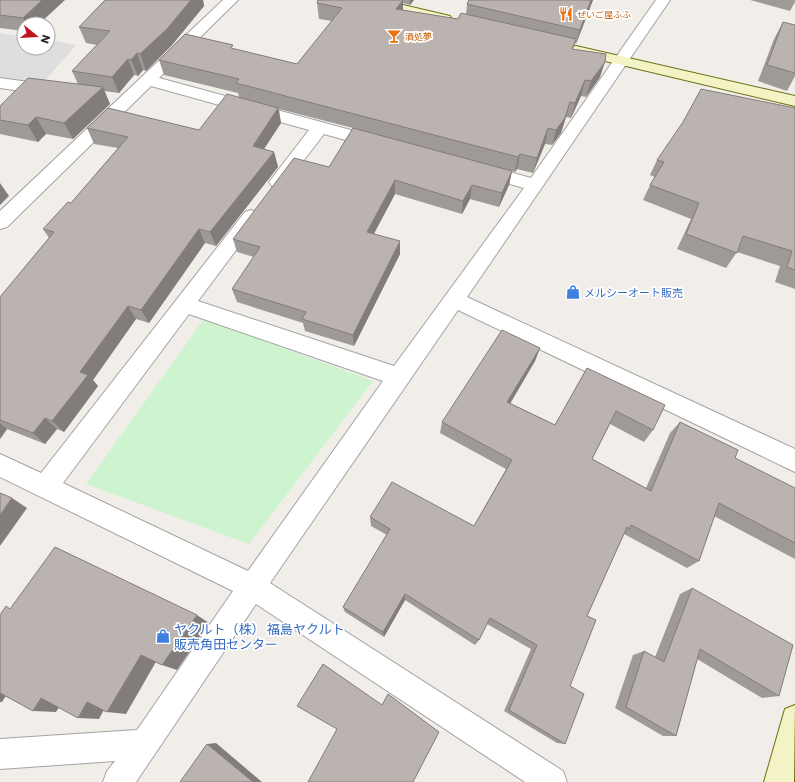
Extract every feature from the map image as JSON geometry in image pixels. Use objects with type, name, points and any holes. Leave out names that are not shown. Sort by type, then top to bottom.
[{"type":"street","points":[[0,222],[118,99],[148,80],[231,0]]},
{"type":"street","points":[[364,0],[455,21]]},
{"type":"street","points":[[118,782],[251,586],[398,377],[455,300],[663,0]]},
{"type":"street","points":[[562,46],[795,101]]},
{"type":"street","points":[[148,80],[396,148]]},
{"type":"street","points":[[0,83],[63,92]]},
{"type":"street","points":[[45,487],[320,127]]},
{"type":"street","points":[[465,166],[534,185]]},
{"type":"street","points":[[455,300],[795,461]]},
{"type":"street","points":[[184,304],[398,377]]},
{"type":"street","points":[[0,465],[251,586],[552,782]]},
{"type":"street","points":[[779,782],[795,719]]},
{"type":"street","points":[[0,754],[145,744]]},
{"type":"green space","points":[[204,319],[373,381],[249,544],[86,484]]},
{"type":"shaded area","points":[[0,33],[16,36],[16,56],[56,56],[56,41],[76,45],[40,86],[0,79]]},
{"type":"building","points":[[0,0],[42,0],[25,16],[16,17],[0,15]]},
{"type":"building","points":[[105,0],[191,0],[167,29],[140,54],[137,53],[131,60],[128,59],[112,77],[72,71],[110,31],[79,27]]},
{"type":"building","points":[[318,0],[403,0],[396,9],[458,19],[461,13],[576,39],[572,49],[606,54],[605,62],[591,81],[585,80],[575,103],[570,102],[565,118],[556,130],[548,128],[537,158],[520,154],[518,157],[236,83],[239,79],[159,60],[185,34],[233,45],[231,48],[297,64],[342,8],[317,3]]},
{"type":"building","points":[[469,0],[591,0],[580,30],[467,4]]},
{"type":"building","points":[[783,22],[795,25],[795,73],[767,65]]},
{"type":"building","points":[[28,78],[103,87],[64,123],[36,117],[28,125],[0,120],[0,106]]},
{"type":"building","points":[[701,89],[795,108],[795,270],[787,267],[792,251],[743,236],[737,253],[686,234],[699,203],[650,185],[664,162],[657,160],[683,122]]},
{"type":"building","points":[[227,94],[278,108],[253,146],[274,152],[210,232],[199,229],[141,310],[128,306],[80,372],[88,375],[52,421],[45,418],[33,433],[0,420],[0,297],[54,232],[43,229],[68,202],[71,203],[128,137],[87,128],[108,108],[199,130]]},
{"type":"building","points":[[353,128],[512,171],[502,193],[472,185],[463,201],[395,180],[367,232],[400,241],[353,335],[302,319],[306,312],[232,289],[260,247],[233,239],[294,158],[329,167]]},
{"type":"building","points":[[502,330],[540,348],[507,402],[555,425],[587,368],[665,405],[653,430],[616,411],[592,459],[651,491],[680,422],[738,450],[735,458],[795,488],[795,543],[719,503],[699,561],[631,525],[630,529],[627,527],[587,616],[596,620],[570,686],[584,694],[565,744],[509,710],[537,645],[490,618],[479,640],[405,594],[383,632],[343,607],[390,529],[370,517],[392,482],[474,526],[512,460],[442,422]]},
{"type":"building","points":[[0,493],[12,498],[0,515]]},
{"type":"building","points":[[55,547],[197,615],[162,665],[141,655],[107,712],[87,702],[78,718],[41,698],[33,711],[0,693],[0,615],[6,606],[10,609]]},
{"type":"building","points":[[692,588],[793,645],[779,696],[700,649],[676,736],[626,707],[644,651],[664,662]]},
{"type":"building","points":[[323,664],[382,705],[388,694],[439,732],[413,782],[308,782],[337,729],[297,706]]},
{"type":"building","points":[[207,744],[253,782],[180,782]]},
{"type":"place","name":"ぜいご屋ふふ","points":[[566,14]]},
{"type":"place","name":"酒処夢","points":[[394,36]]},
{"type":"place","name":"メルシーオート販売","points":[[573,292]]},
{"type":"place","name":"ヤクルト（株） 福島ヤクルト 販売角田センター","points":[[163,636]]}]
